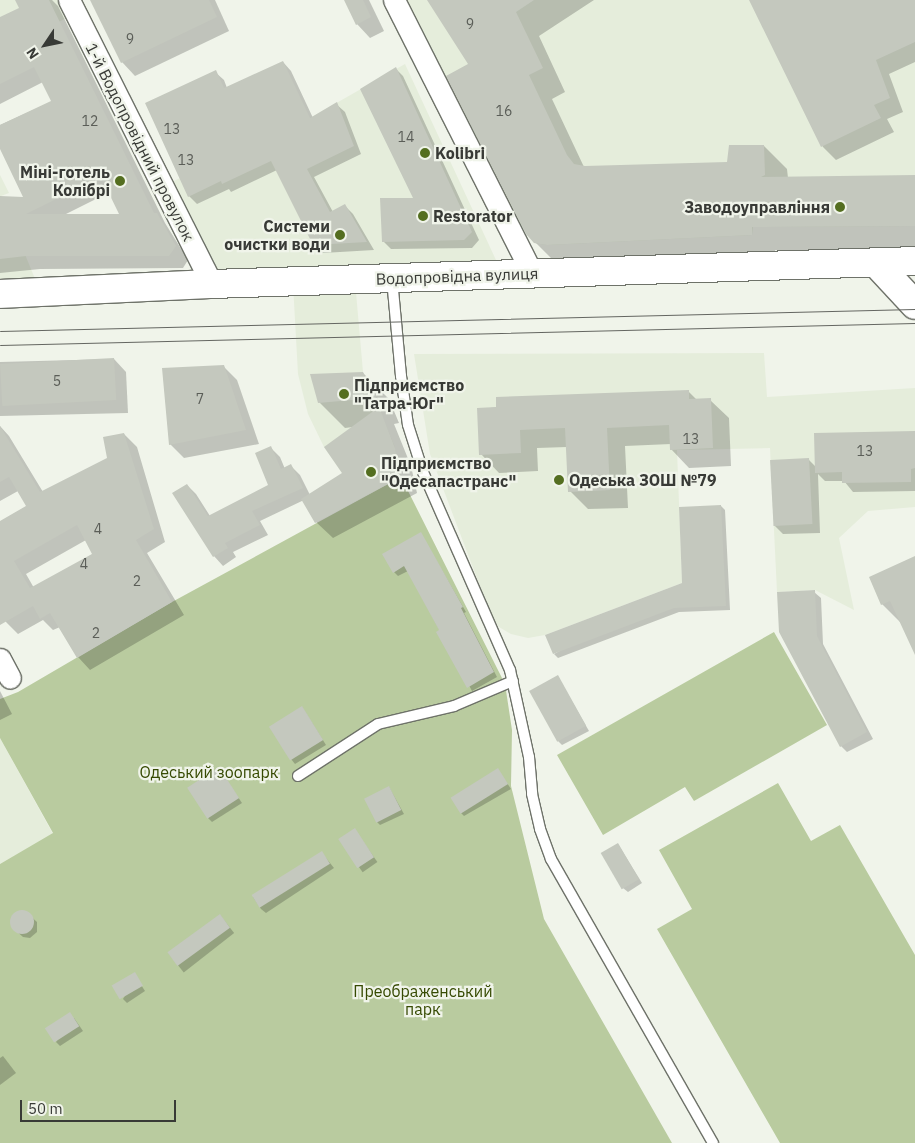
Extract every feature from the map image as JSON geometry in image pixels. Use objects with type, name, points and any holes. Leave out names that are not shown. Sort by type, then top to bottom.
[{"type":"main road","name":"Водопровідна вулиця","points":[[0,294],[212,284],[915,261]]},
{"type":"main road","points":[[876,263],[915,305]]},
{"type":"street","name":"1-й Водопровідний провулок","points":[[69,0],[212,284]]},
{"type":"street","points":[[394,0],[532,273]]},
{"type":"street","points":[[0,659],[10,678]]},
{"type":"lane","points":[[392,278],[400,376],[408,425],[423,472],[510,670],[529,757],[532,794],[540,828],[552,859],[713,1143]]},
{"type":"lane","points":[[298,776],[378,724],[454,706],[513,681]]},
{"type":"shaded area","points":[[0,0],[68,0],[75,14],[0,50]]},
{"type":"shaded area","points":[[404,0],[915,0],[915,226],[753,227],[752,235],[547,245],[534,243],[518,221]]},
{"type":"shaded area","points":[[405,64],[502,273],[211,282],[163,186],[310,118]]},
{"type":"shaded area","points":[[0,175],[9,193],[1,196],[40,291],[0,292]]},
{"type":"shaded area","points":[[355,281],[363,372],[394,445],[401,477],[352,503],[346,479],[324,447],[308,414],[298,374],[293,284]]},
{"type":"shaded area","name":"Одеська ЗОШ №79","points":[[764,353],[767,397],[915,388],[915,507],[868,511],[839,538],[854,610],[815,590],[777,592],[770,448],[677,450],[682,583],[545,635],[528,638],[511,634],[499,627],[492,618],[430,454],[414,354]]},
{"type":"shaded area","points":[[0,738],[53,834],[0,864]]},
{"type":"green space","points":[[401,477],[505,684],[512,730],[511,786],[544,919],[672,1143],[0,1143],[0,864],[53,833],[0,738],[0,699],[18,692],[172,602]]},
{"type":"green space","points":[[774,632],[827,725],[694,801],[685,787],[603,835],[557,755]]},
{"type":"green space","points":[[778,783],[811,841],[840,825],[915,955],[915,1143],[780,1143],[657,929],[692,909],[659,850]]},
{"type":"building","points":[[15,0],[49,0],[154,213],[157,213],[176,246],[169,256],[26,256],[0,259],[0,196],[23,197],[0,149],[0,125],[51,101],[34,67],[0,84],[0,17],[19,8]],"holes":[[[101,177],[119,214],[26,214]]]},
{"type":"building","points":[[90,0],[209,0],[217,17],[121,63]]},
{"type":"building","points":[[344,0],[363,0],[371,17],[356,25]]},
{"type":"building","points":[[427,0],[534,0],[516,12],[543,68],[529,75],[567,155],[574,164],[585,166],[727,162],[729,145],[764,145],[765,175],[761,177],[915,175],[915,226],[752,227],[752,235],[547,245],[534,243],[526,234],[446,76],[468,64]]},
{"type":"building","points":[[749,0],[915,0],[915,42],[876,60],[890,98],[874,105],[881,118],[821,147]]},
{"type":"building","points":[[283,61],[310,118],[337,102],[354,146],[307,169],[330,212],[345,204],[367,242],[313,245],[271,161],[222,184],[221,181],[188,197],[145,103],[216,70],[224,88]]},
{"type":"building","points":[[396,67],[472,232],[464,240],[382,242],[380,198],[413,198],[360,89]]},
{"type":"building","points":[[114,358],[116,400],[2,406],[0,364]]},
{"type":"building","points":[[224,365],[246,430],[169,445],[162,368]]},
{"type":"building","name":"Підприємство \"Татра-Юг\"","points":[[363,372],[375,398],[318,403],[310,374]]},
{"type":"building","points":[[689,390],[689,399],[711,398],[713,448],[670,450],[669,425],[607,428],[610,490],[568,492],[565,428],[520,430],[521,453],[479,455],[477,408],[496,407],[496,397]]},
{"type":"building","points":[[379,407],[395,448],[401,477],[315,523],[301,499],[342,473],[324,447]]},
{"type":"building","points":[[0,426],[40,492],[107,458],[103,437],[124,433],[154,529],[136,540],[172,602],[77,658],[50,613],[40,619],[33,606],[0,625],[0,521],[26,506],[9,477],[0,482]],"holes":[[[77,525],[92,554],[30,588],[14,561]]]},
{"type":"building","points":[[915,431],[915,468],[911,469],[911,482],[842,483],[842,472],[815,473],[814,433]]},
{"type":"building","points":[[271,446],[281,469],[291,464],[303,488],[252,511],[260,525],[225,543],[228,548],[213,557],[172,493],[187,484],[208,516],[268,485],[255,453]]},
{"type":"building","points":[[809,458],[812,524],[774,526],[770,460]]},
{"type":"building","points":[[721,505],[726,606],[674,608],[553,654],[545,635],[682,583],[679,507]]},
{"type":"building","points":[[421,532],[463,607],[461,608],[494,672],[467,688],[436,632],[439,630],[404,566],[393,573],[382,554]]},
{"type":"building","points":[[915,556],[915,655],[890,601],[881,605],[869,577]]},
{"type":"building","points":[[815,590],[817,636],[867,732],[840,747],[779,632],[777,592]]},
{"type":"building","points":[[558,675],[586,726],[557,742],[529,691]]},
{"type":"building","points":[[302,706],[323,740],[290,761],[269,727]]},
{"type":"building","points":[[219,767],[239,798],[207,819],[187,788]]},
{"type":"building","points":[[498,768],[508,784],[461,814],[451,798]]},
{"type":"building","points":[[389,786],[401,810],[376,823],[364,799]]},
{"type":"building","points":[[355,828],[374,857],[357,868],[338,839]]},
{"type":"building","points":[[618,843],[639,879],[622,889],[601,853]]},
{"type":"building","points":[[322,851],[330,864],[260,908],[252,895]]},
{"type":"building","points":[[22,910],[27,911],[33,917],[33,927],[27,933],[22,934],[17,933],[11,927],[10,922],[11,917],[17,911]]},
{"type":"building","points":[[220,914],[230,928],[177,966],[167,952]]},
{"type":"building","points":[[135,972],[143,986],[120,999],[112,986]]},
{"type":"building","points":[[70,1012],[79,1026],[54,1043],[45,1028]]},
{"type":"tram line","points":[[0,331],[915,309]]},
{"type":"tram line","points":[[0,345],[915,323]]},
{"type":"place","name":"Kolibri","points":[[425,153]]},
{"type":"place","name":"Міні-готель Колібрі","points":[[120,181]]},
{"type":"place","name":"Заводоуправління","points":[[840,207]]},
{"type":"place","name":"Restorator","points":[[423,216]]},
{"type":"place","name":"Системи очистки води","points":[[340,235]]},
{"type":"place","name":"Підприємство \"Татра-Юг\"","points":[[344,394]]},
{"type":"place","name":"Підприємство \"Одесапастранс\"","points":[[371,472]]},
{"type":"place","name":"Одеська ЗОШ №79","points":[[559,480]]},
{"type":"park label","name":"Одеський зоопарк","points":[[209,772]]},
{"type":"park label","name":"Преображенський парк","points":[[423,1000]]}]
